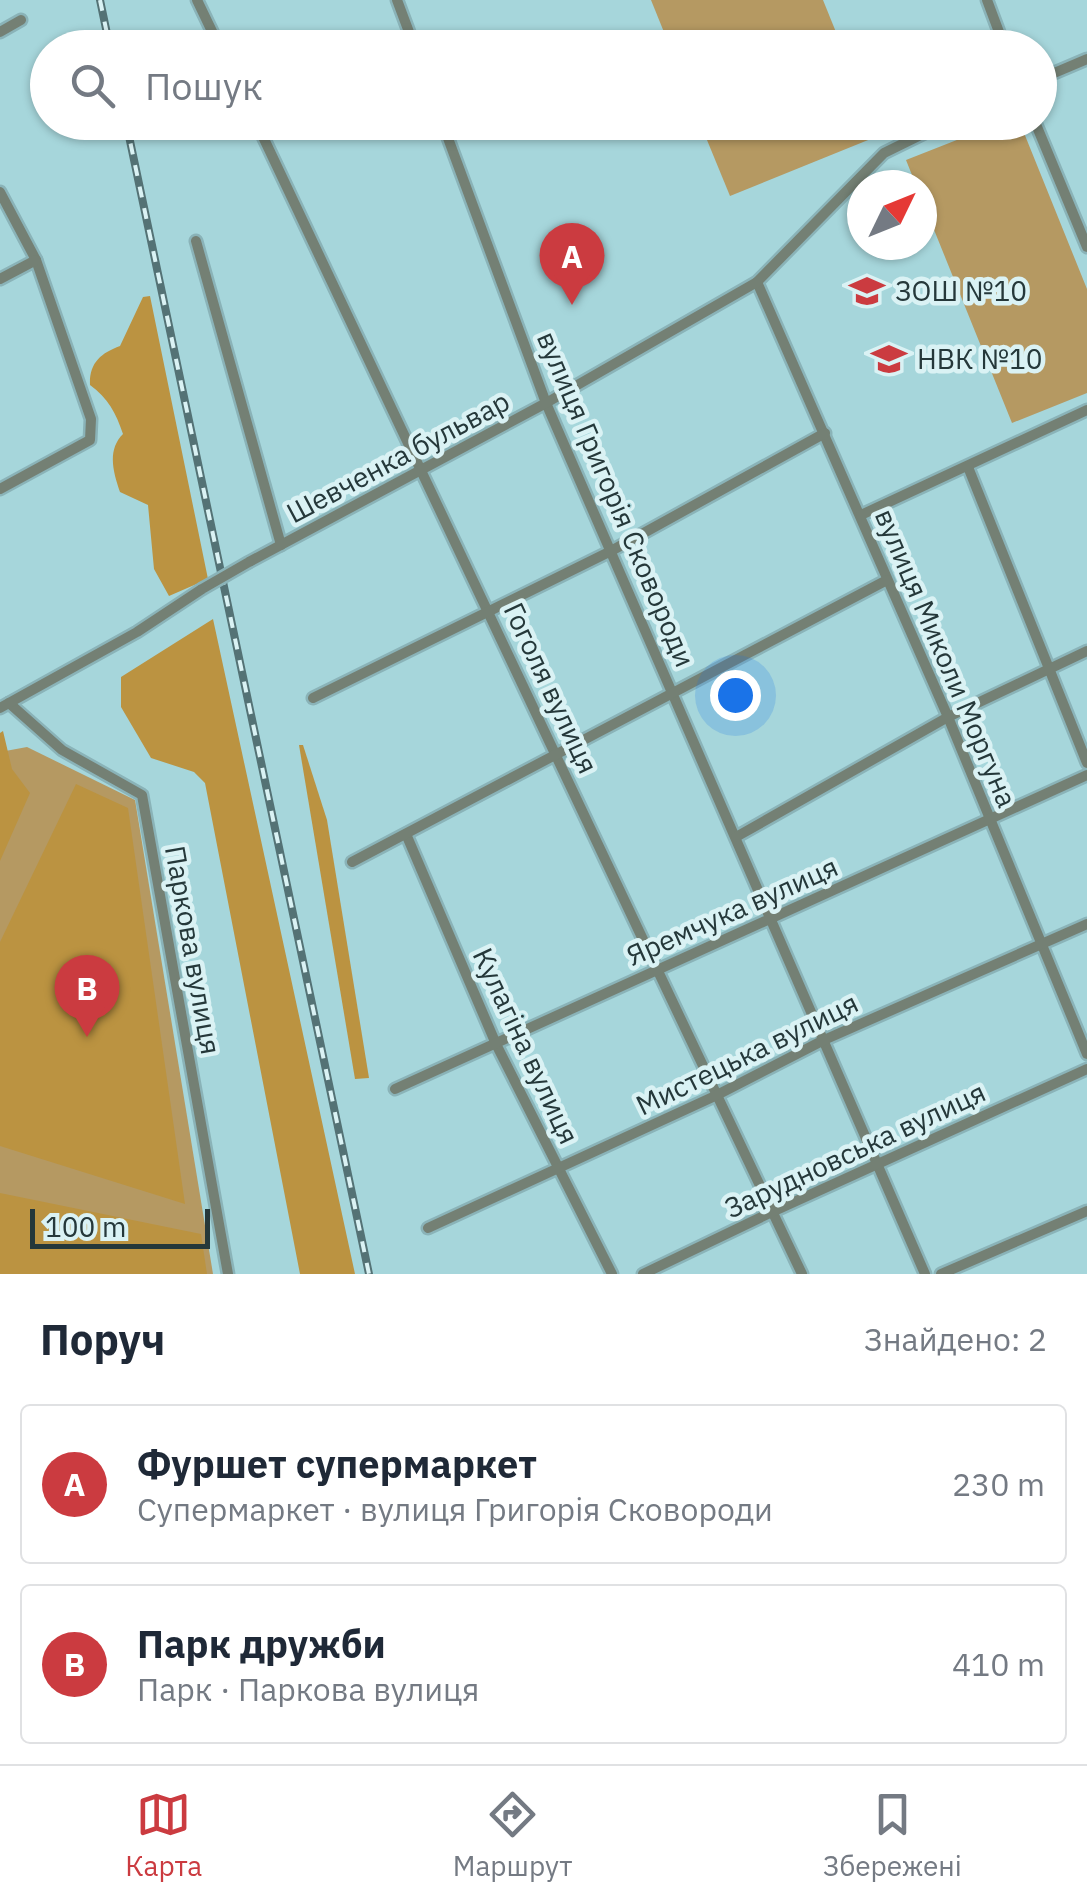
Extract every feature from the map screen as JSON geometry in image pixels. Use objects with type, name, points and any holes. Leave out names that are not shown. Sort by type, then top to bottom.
[{"type":"street","points":[[197,0],[211,30]]},
{"type":"street","points":[[397,0],[408,30]]},
{"type":"street","points":[[986,0],[998,30]]},
{"type":"street","points":[[0,32],[21,20]]},
{"type":"street","points":[[1057,72],[1087,59]]},
{"type":"street","name":"Гоголя вулиця","points":[[265,140],[802,1274]]},
{"type":"street","name":"вулиця Григорія Сковороди","points":[[449,140],[546,403],[925,1274]]},
{"type":"street","name":"Шевченка бульвар","points":[[5,705],[137,632],[249,562],[546,403],[757,282],[884,154],[912,140]]},
{"type":"street","points":[[1042,140],[1087,247]]},
{"type":"street","points":[[0,192],[36,260],[91,419],[90,440],[0,489]]},
{"type":"street","points":[[196,241],[281,545]]},
{"type":"street","points":[[0,279],[36,260]]},
{"type":"street","name":"вулиця Миколи Моргуна","points":[[757,282],[948,717],[1087,1054]]},
{"type":"street","points":[[860,516],[1087,410]]},
{"type":"street","points":[[313,698],[611,551],[825,434]]},
{"type":"street","points":[[968,467],[1087,763]]},
{"type":"street","points":[[352,862],[888,580]]},
{"type":"street","points":[[736,837],[948,717],[1087,650]]},
{"type":"street","name":"Паркова вулиця","points":[[5,705],[62,750],[142,795],[228,1274]]},
{"type":"street","name":"Яремчука вулиця","points":[[395,1088],[1087,774]]},
{"type":"street","name":"Кулагіна вулиця","points":[[406,834],[496,1044],[612,1274]]},
{"type":"street","name":"Мистецька вулиця","points":[[428,1228],[716,1096],[824,1040],[1087,924]]},
{"type":"street","name":"Зарудновська вулиця","points":[[644,1274],[1087,1069]]},
{"type":"street","points":[[941,1274],[1087,1211]]},
{"type":"shaded area","points":[[651,0],[823,0],[835,30],[663,30]]},
{"type":"shaded area","points":[[707,140],[868,140],[730,196]]},
{"type":"shaded area","points":[[957,140],[1027,140],[1087,289],[1087,393],[1012,423],[937,237],[937,170],[910,170],[906,160]]},
{"type":"shaded area","points":[[150,296],[208,579],[169,596],[154,569],[148,505],[120,492],[117,484],[113,454],[123,434],[107,401],[90,385],[94,365],[120,346],[143,297]]},
{"type":"shaded area","points":[[213,619],[355,1274],[300,1274],[205,783],[194,772],[151,758],[121,707],[121,677]]},
{"type":"shaded area","points":[[3,731],[12,769],[30,793],[0,861],[0,733]]},
{"type":"shaded area","points":[[299,745],[303,745],[327,820],[369,1078],[355,1079]]},
{"type":"shaded area","points":[[27,747],[135,800],[213,1274],[0,1274],[0,752]]},
{"type":"shaded area","points":[[76,784],[128,808],[185,1204],[0,1146],[0,942]]},
{"type":"shaded area","points":[[0,1193],[201,1234],[207,1274],[0,1274]]},
{"type":"railway","points":[[100,0],[106,30]]},
{"type":"railway","points":[[130,140],[369,1274]]},
{"type":"place","name":"ЗОШ №10","points":[[867,291]]},
{"type":"place","name":"Фуршет супермаркет","points":[[572,305]]},
{"type":"place","name":"НВК №10","points":[[889,359]]},
{"type":"place","name":"Парк дружби","points":[[87,1037]]}]
